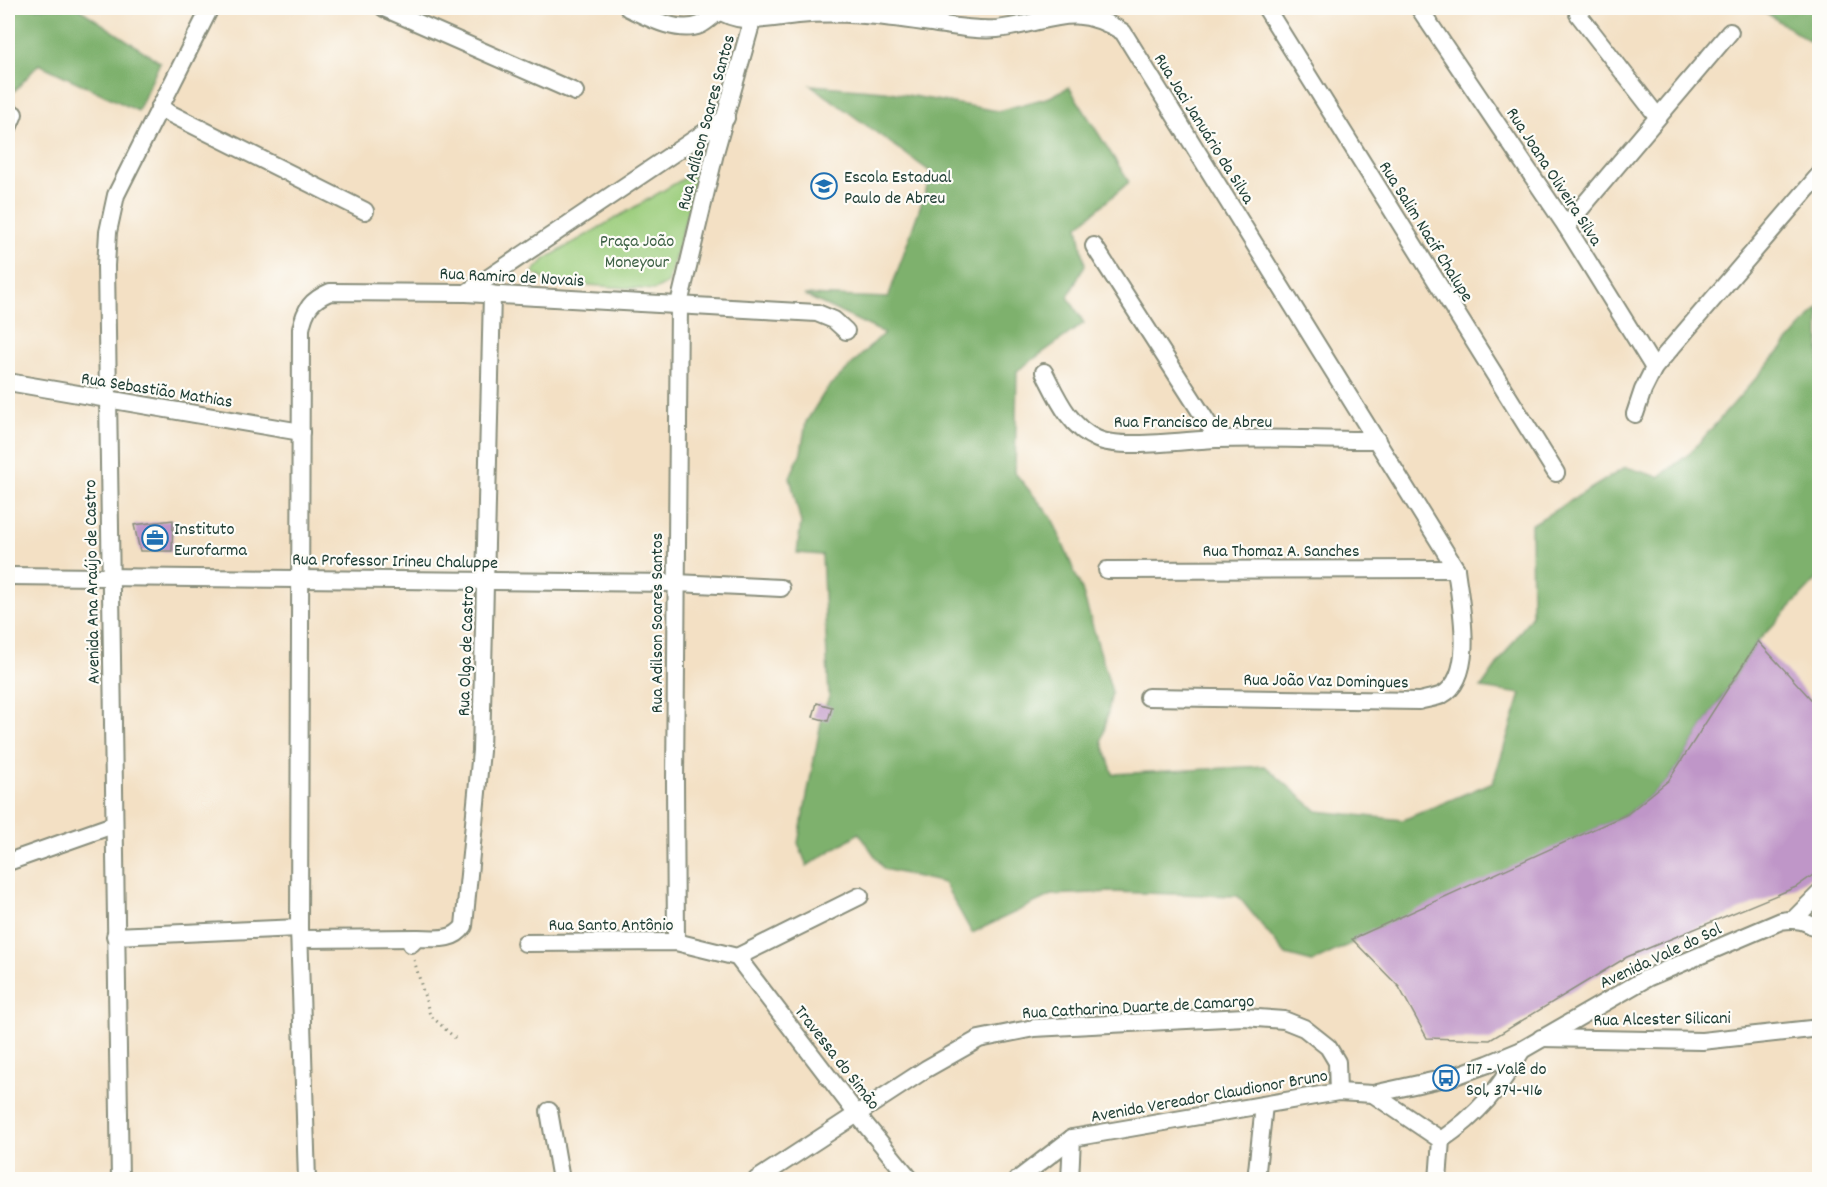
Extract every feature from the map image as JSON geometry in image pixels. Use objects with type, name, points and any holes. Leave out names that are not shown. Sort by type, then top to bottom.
[{"type":"street","name":"Avenida Ana Araújo de Castro","points":[[120,1179],[113,825],[108,232],[116,195],[210,8]]},
{"type":"street","points":[[384,8],[576,92]]},
{"type":"street","points":[[628,8],[675,26],[687,27],[700,25],[717,9],[732,19],[756,14]]},
{"type":"street","name":"Rua Salim Nacif Chalupe","points":[[1266,8],[1556,473]]},
{"type":"street","name":"Rua Joana Oliveira Silva","points":[[1419,8],[1566,226],[1654,368]]},
{"type":"street","name":"Rua Jaci Januário da Silva","points":[[756,14],[828,13],[996,29],[1054,12],[1073,9],[1095,11],[1108,19],[1123,32],[1456,569]]},
{"type":"street","name":"Rua Adílson Soares Santos","points":[[679,303],[726,118],[756,14]]},
{"type":"street","points":[[1578,14],[1657,116]]},
{"type":"street","points":[[1566,226],[1730,32]]},
{"type":"street","points":[[159,108],[365,211]]},
{"type":"street","points":[[466,293],[726,118]]},
{"type":"street","points":[[1635,414],[1642,390],[1654,368],[1820,174]]},
{"type":"street","points":[[1094,246],[1218,439]]},
{"type":"street","name":"Rua Ramiro de Novais","points":[[300,432],[301,329],[305,312],[315,298],[330,292],[492,294],[679,303],[817,313],[834,320],[846,331]]},
{"type":"street","name":"Rua Olga de Castro","points":[[414,941],[458,935],[464,926],[481,751],[487,581],[492,294]]},
{"type":"street","name":"Rua Adilson Soares Santos","points":[[676,942],[679,303]]},
{"type":"street","name":"Rua Francisco de Abreu","points":[[1044,372],[1063,407],[1079,429],[1098,440],[1122,443],[1218,439],[1377,440]]},
{"type":"street","name":"Rua Sebastião Mathias","points":[[8,382],[108,402],[300,432]]},
{"type":"street","points":[[300,432],[300,934],[307,1179]]},
{"type":"street","name":"Rua Thomaz A. Sanches","points":[[1107,570],[1456,569]]},
{"type":"street","name":"Rua João Vaz Domingues","points":[[1148,697],[1419,701],[1442,695],[1458,678],[1463,659],[1456,569]]},
{"type":"street","name":"Rua Professor Irineu Chaluppe","points":[[8,576],[676,583],[781,588]]},
{"type":"street","points":[[8,862],[113,825]]},
{"type":"street","points":[[1820,893],[1795,918],[1810,923],[1820,931]]},
{"type":"street","points":[[737,957],[860,896]]},
{"type":"street","name":"Avenida Vale do Sol","points":[[1522,1050],[1647,978],[1781,921],[1795,918]]},
{"type":"street","points":[[116,936],[300,934],[414,941]]},
{"type":"street","name":"Rua Santo Antônio","points":[[525,943],[676,942],[737,957]]},
{"type":"street","name":"Travessa do Simão","points":[[737,957],[856,1113],[911,1179]]},
{"type":"street","name":"Rua Catharina Duarte de Camargo","points":[[756,1179],[856,1113],[979,1039],[1034,1028],[1244,1017],[1284,1020],[1304,1028],[1320,1041],[1337,1062],[1338,1092]]},
{"type":"street","name":"Rua Alcester Silicani","points":[[1540,1038],[1702,1041],[1820,1028]]},
{"type":"street","points":[[1441,1140],[1468,1122],[1489,1100],[1522,1050]]},
{"type":"street","name":"Avenida Vereador Claudionor Bruno","points":[[1017,1179],[1072,1138],[1338,1092],[1372,1094],[1455,1076],[1522,1050]]},
{"type":"street","points":[[1372,1094],[1441,1140]]},
{"type":"street","points":[[1256,1179],[1264,1105]]},
{"type":"street","points":[[549,1111],[561,1179]]},
{"type":"street","points":[[1070,1179],[1072,1138]]},
{"type":"street","points":[[1437,1179],[1441,1140]]},
{"type":"path","points":[[414,941],[417,976],[430,1015],[455,1038]]},
{"type":"green space","points":[[8,8],[78,8],[160,62],[138,111],[39,64],[8,98]]},
{"type":"green space","points":[[1759,8],[1819,8],[1819,48]]},
{"type":"green space","points":[[811,85],[884,91],[998,111],[1050,97],[1069,87],[1129,182],[1078,226],[1085,265],[1068,297],[1084,323],[1017,371],[1015,473],[1052,518],[1082,590],[1112,692],[1102,741],[1113,774],[1265,766],[1317,811],[1403,820],[1493,782],[1521,694],[1481,688],[1532,615],[1531,525],[1626,467],[1659,477],[1690,453],[1819,307],[1819,577],[1758,641],[1669,780],[1627,814],[1312,962],[1286,955],[1238,896],[1112,892],[1051,895],[972,933],[944,883],[884,869],[859,833],[807,866],[798,843],[823,712],[829,697],[822,555],[797,553],[801,523],[790,477],[801,452],[806,422],[826,390],[884,333],[804,295],[888,298],[932,173]]},
{"type":"green space","name":"Praça João Moneyour","points":[[700,169],[668,283],[655,290],[548,282],[533,272],[545,259]]},
{"type":"building","name":"Instituto Eurofarma","points":[[173,520],[172,551],[140,551],[134,525]]},
{"type":"building","points":[[1758,641],[1820,709],[1820,870],[1796,887],[1627,957],[1490,1040],[1427,1038],[1399,987],[1352,939],[1627,814],[1669,780]]},
{"type":"building","points":[[817,703],[832,707],[828,721],[813,717]]},
{"type":"place","name":"Escola Estadual Paulo de Abreu","points":[[824,186]]},
{"type":"place","name":"Instituto Eurofarma","points":[[155,538]]},
{"type":"place","name":"I17 - Valê do Sol, 374-416","points":[[1446,1078]]}]
